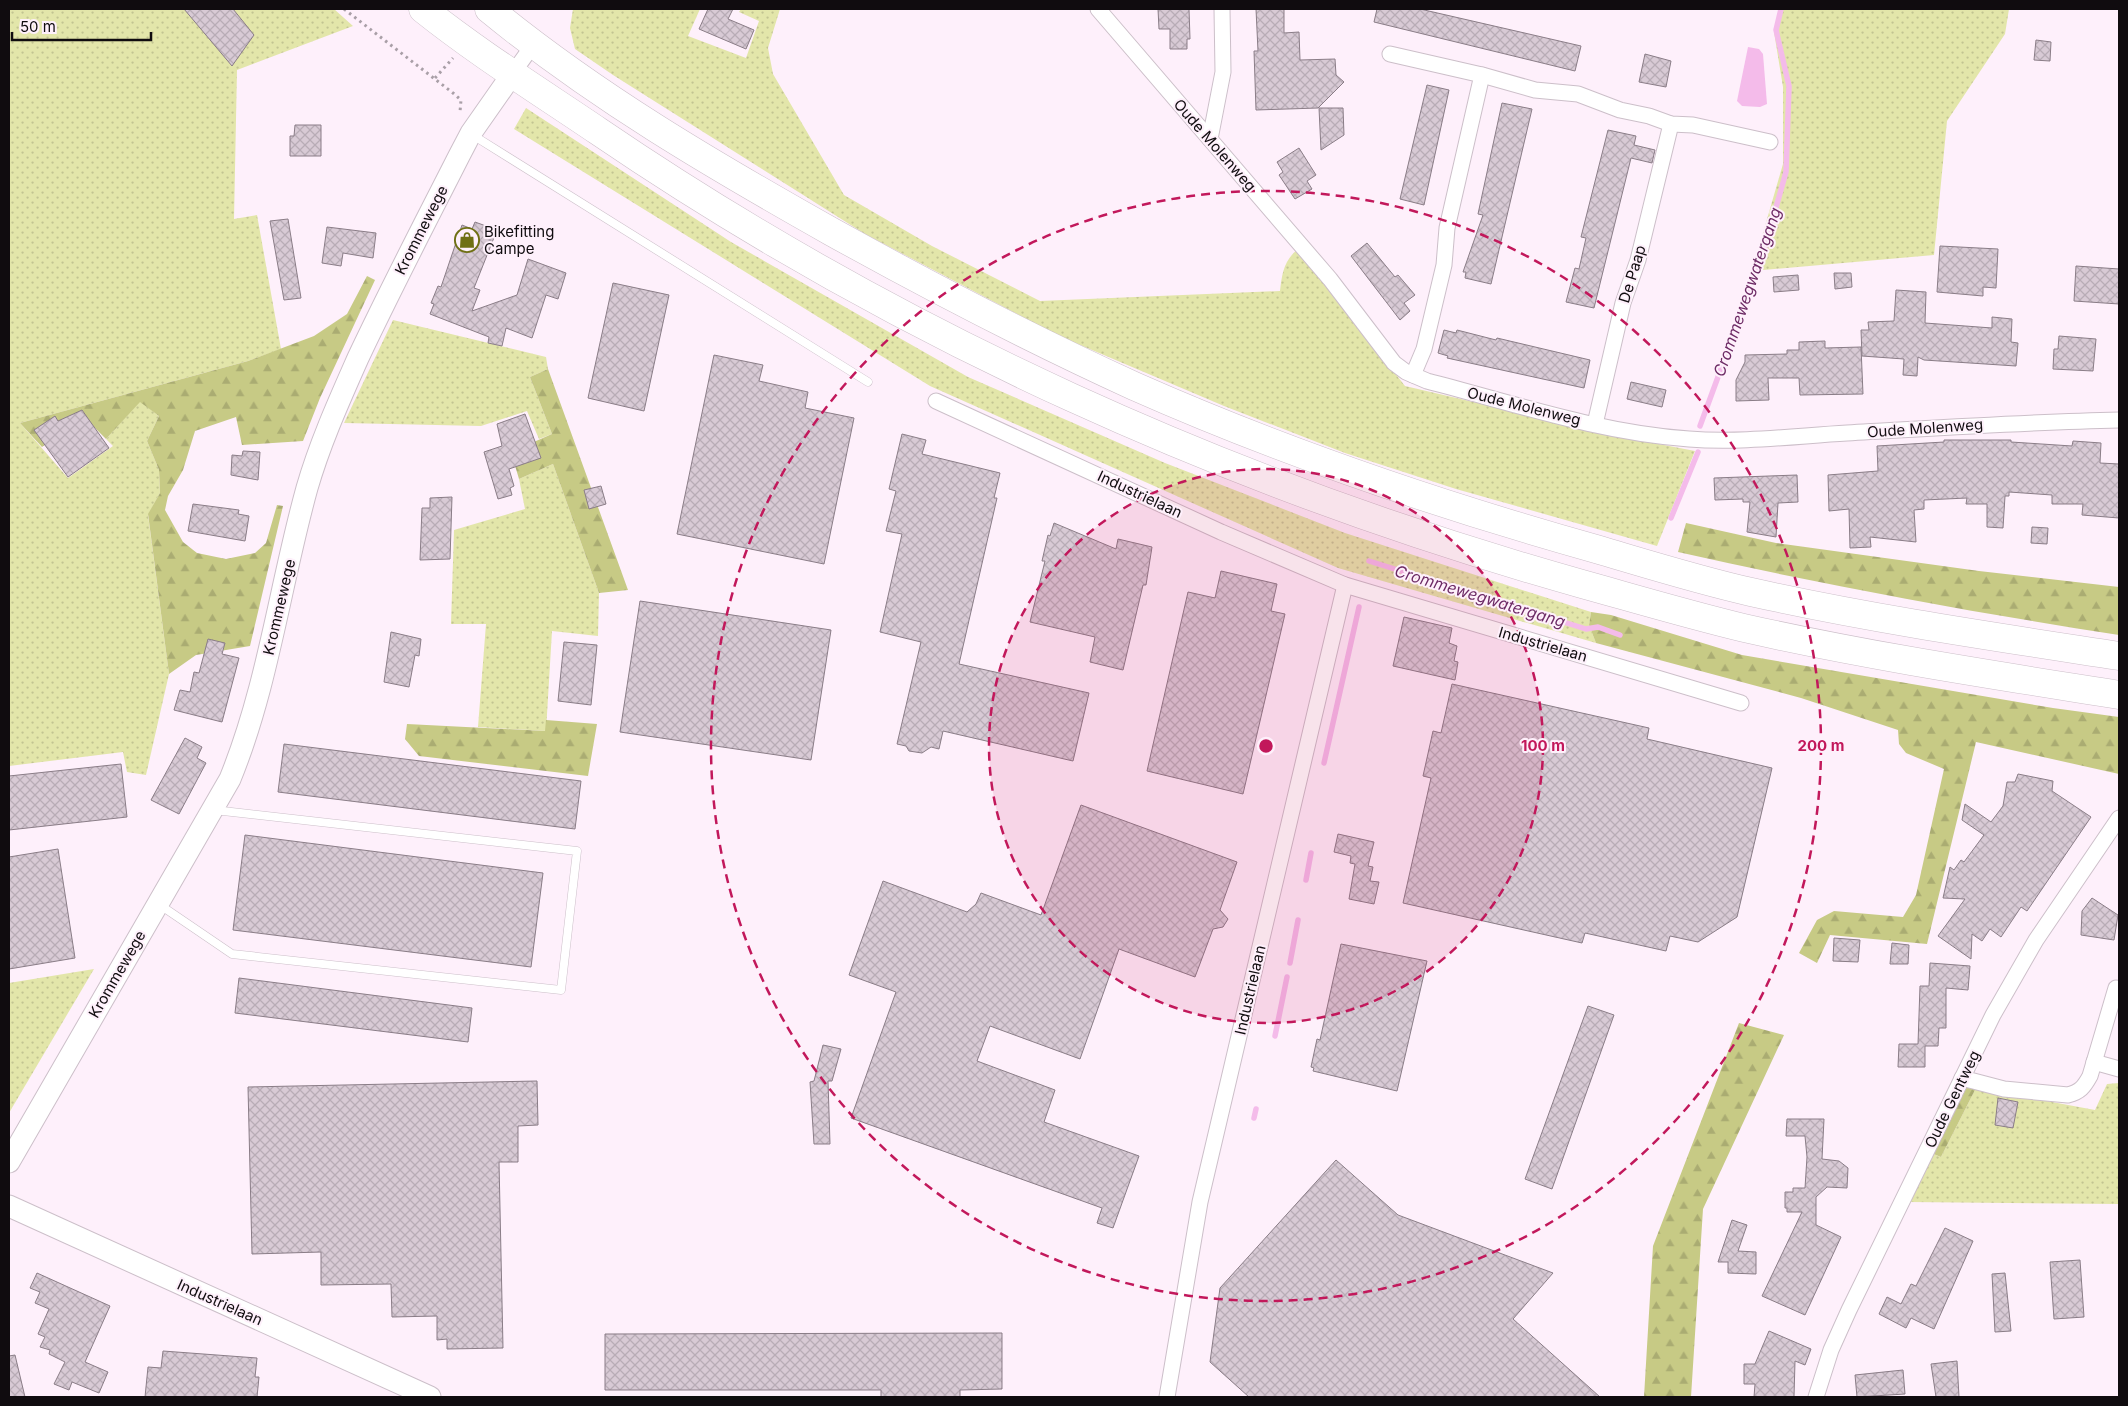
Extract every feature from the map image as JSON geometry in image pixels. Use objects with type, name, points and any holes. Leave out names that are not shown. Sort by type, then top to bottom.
[{"type":"highway","points":[[423,9],[464,42],[513,73],[640,160],[722,211],[857,290],[1054,390],[1123,421],[1271,482],[1340,508],[1522,567],[1742,627],[1946,668],[2119,695]]},
{"type":"highway","points":[[489,9],[533,45],[604,95],[741,181],[946,294],[1136,387],[1283,447],[1353,473],[1532,531],[1746,591],[1948,630],[2119,656]]},
{"type":"street","name":"Oude Molenweg","points":[[1098,9],[1330,279],[1394,363],[1427,381],[1595,424],[1633,432],[1690,439],[1772,438],[1975,424],[2119,420]]},
{"type":"street","points":[[1210,139],[1224,72],[1222,9]]},
{"type":"street","name":"Krommewege","points":[[9,1162],[214,810],[244,746],[258,698],[307,488],[329,422],[377,318],[471,134],[533,45]]},
{"type":"street","points":[[1390,54],[1482,75],[1535,90],[1578,94],[1620,110],[1649,116],[1671,124],[1693,125],[1770,142]]},
{"type":"street","points":[[1414,375],[1424,349],[1442,275],[1447,228],[1482,75]]},
{"type":"street","name":"De Paap","points":[[1595,424],[1623,303],[1638,260],[1671,124]]},
{"type":"street","name":"Industrielaan","points":[[936,401],[1221,532],[1345,585],[1741,703]]},
{"type":"street","name":"Industrielaan","points":[[1166,1397],[1200,1202],[1345,585]]},
{"type":"street","name":"Oude Gentweg","points":[[1816,1397],[1831,1350],[1849,1310],[1993,1015],[2036,940],[2119,818]]},
{"type":"street","points":[[1962,1078],[2004,1088],[2068,1095],[2077,1093],[2085,1086],[2094,1062],[2116,988]]},
{"type":"street","points":[[2094,1062],[2119,1069]]},
{"type":"street","name":"Industrielaan","points":[[9,1206],[430,1397]]},
{"type":"lane","points":[[471,134],[868,382]]},
{"type":"lane","points":[[159,904],[232,954],[561,990],[577,851],[214,810]]},
{"type":"path","points":[[344,9],[435,78],[454,57]]},
{"type":"green space","points":[[9,9],[334,9],[353,26],[237,70],[234,219],[257,215],[281,349],[248,361],[20,423],[68,478],[113,446],[106,439],[140,401],[159,416],[147,441],[159,470],[160,493],[148,515],[169,674],[146,775],[127,772],[123,752],[9,766]]},
{"type":"green space","points":[[573,9],[700,9],[688,36],[746,58],[759,21],[739,12],[741,9],[780,9],[768,48],[773,74],[844,195],[932,246],[1040,301],[1280,291],[1287,263],[1298,249],[1405,386],[1633,439],[1695,451],[1657,546],[1456,489],[1345,453],[1224,406],[1059,336],[865,234],[613,75],[575,49],[570,28]]},
{"type":"green space","points":[[1779,9],[2009,9],[2005,34],[1947,121],[1934,255],[1752,271],[1783,164],[1783,87],[1774,32]]},
{"type":"green space","points":[[526,108],[731,242],[968,377],[1165,463],[1345,533],[1591,612],[1589,625],[1596,643],[1338,568],[930,386],[514,129]]},
{"type":"green space","points":[[367,276],[375,280],[320,398],[303,441],[242,445],[236,417],[195,431],[183,470],[168,496],[165,510],[183,542],[197,553],[226,559],[255,553],[266,543],[277,505],[283,506],[250,646],[196,655],[169,674],[148,514],[160,493],[159,470],[147,441],[159,416],[140,402],[106,439],[84,417],[42,447],[20,423],[248,361],[314,336],[347,314]]},
{"type":"green space","points":[[393,320],[546,357],[548,369],[530,377],[552,434],[539,439],[527,411],[481,426],[344,423]]},
{"type":"green space","points":[[548,369],[628,590],[599,593],[553,464],[519,479],[511,452],[552,434],[530,377]]},
{"type":"green space","points":[[553,464],[599,593],[598,636],[552,631],[546,731],[478,727],[486,624],[451,624],[454,530],[525,509],[519,479]]},
{"type":"green space","points":[[1686,523],[1776,543],[1979,571],[2119,587],[2119,635],[1898,597],[1678,552]]},
{"type":"green space","points":[[1591,612],[1611,615],[1742,655],[2053,708],[2119,717],[2119,774],[1976,742],[1927,944],[1830,935],[1817,963],[1799,953],[1817,920],[1834,911],[1903,917],[1916,895],[1944,769],[1906,753],[1899,744],[1898,730],[1801,698],[1596,643],[1589,625]]},
{"type":"green space","points":[[546,720],[597,724],[588,776],[419,756],[405,739],[407,724],[545,731]]},
{"type":"green space","points":[[94,969],[9,1113],[9,983]]},
{"type":"green space","points":[[1739,1023],[1784,1035],[1703,1209],[1691,1397],[1644,1397],[1653,1246]]},
{"type":"green space","points":[[2119,1083],[2119,1204],[1908,1202],[1931,1153],[1941,1157],[1976,1088],[2095,1110],[2107,1084]]},
{"type":"green space","points":[[1964,1085],[1976,1088],[1941,1157],[1931,1153]]},
{"type":"shaded area","points":[[1748,47],[1759,49],[1763,54],[1767,104],[1760,107],[1742,106],[1737,101]]},
{"type":"building","points":[[184,9],[233,9],[254,35],[232,66]]},
{"type":"building","points":[[708,9],[733,9],[728,19],[754,30],[746,49],[699,29]]},
{"type":"building","points":[[1158,9],[1189,9],[1190,39],[1187,39],[1187,49],[1170,49],[1170,29],[1159,29]]},
{"type":"building","points":[[1256,9],[1284,9],[1284,33],[1299,32],[1300,60],[1335,59],[1336,75],[1344,82],[1318,108],[1256,110],[1254,51],[1258,51]]},
{"type":"building","points":[[1377,9],[1420,9],[1581,46],[1575,71],[1374,22]]},
{"type":"building","points":[[2036,40],[2051,42],[2050,61],[2034,60]]},
{"type":"building","points":[[1645,54],[1671,61],[1666,87],[1639,82]]},
{"type":"building","points":[[1427,85],[1449,90],[1424,205],[1400,199]]},
{"type":"building","points":[[1502,103],[1532,109],[1491,284],[1465,278],[1466,272],[1463,272],[1483,215],[1478,214]]},
{"type":"building","points":[[1319,108],[1343,108],[1344,135],[1321,150]]},
{"type":"building","points":[[295,125],[321,125],[321,156],[290,156],[290,136],[294,136]]},
{"type":"building","points":[[1608,130],[1636,136],[1634,145],[1655,150],[1652,163],[1631,158],[1594,308],[1566,302],[1575,268],[1579,269],[1586,238],[1581,237]]},
{"type":"building","points":[[1299,148],[1316,175],[1307,181],[1312,189],[1295,199],[1279,175],[1283,172],[1277,162]]},
{"type":"building","points":[[288,219],[301,298],[284,300],[270,221]]},
{"type":"building","points":[[475,222],[497,230],[474,288],[480,290],[472,311],[517,295],[528,259],[566,273],[558,299],[546,295],[532,338],[506,328],[502,346],[488,343],[489,337],[430,314],[434,304],[431,303],[438,286],[441,287],[462,225],[472,229]]},
{"type":"building","points":[[327,227],[376,233],[373,258],[343,253],[341,266],[322,263]]},
{"type":"building","points":[[1367,243],[1395,277],[1398,275],[1415,295],[1404,303],[1410,311],[1400,320],[1351,256]]},
{"type":"building","points":[[1940,246],[1998,249],[1996,288],[1983,287],[1983,296],[1937,292]]},
{"type":"building","points":[[2076,266],[2119,269],[2119,304],[2074,301]]},
{"type":"building","points":[[1834,273],[1851,273],[1852,287],[1835,289]]},
{"type":"building","points":[[1798,275],[1799,290],[1774,292],[1773,277]]},
{"type":"building","points":[[613,283],[669,295],[644,411],[588,398]]},
{"type":"building","points":[[1896,290],[1926,292],[1925,323],[1992,328],[1992,317],[2012,319],[2011,342],[2018,343],[2016,366],[1924,360],[1918,357],[1917,376],[1903,375],[1904,359],[1862,356],[1861,330],[1869,330],[1868,322],[1894,321]]},
{"type":"building","points":[[1444,330],[1456,333],[1457,330],[1496,340],[1497,338],[1590,360],[1584,388],[1447,358],[1448,356],[1438,353]]},
{"type":"building","points":[[2059,336],[2096,339],[2093,371],[2053,369],[2054,349],[2058,349]]},
{"type":"building","points":[[1825,341],[1825,348],[1861,347],[1863,394],[1800,395],[1799,378],[1768,378],[1769,400],[1736,401],[1736,380],[1745,362],[1745,355],[1787,354],[1787,350],[1799,350],[1799,342]]},
{"type":"building","points":[[714,355],[763,365],[759,381],[808,392],[805,408],[854,418],[824,564],[677,534]]},
{"type":"building","points":[[1631,382],[1666,390],[1662,407],[1627,399]]},
{"type":"building","points":[[82,410],[109,448],[68,477],[34,430],[55,416],[58,421]]},
{"type":"building","points":[[525,414],[541,458],[509,469],[514,486],[510,488],[512,495],[498,499],[484,452],[502,446],[497,424]]},
{"type":"building","points":[[902,434],[926,440],[922,454],[1000,473],[994,498],[997,498],[959,664],[1089,693],[1073,761],[943,731],[939,749],[931,747],[922,753],[909,751],[906,746],[897,744],[921,642],[880,632],[902,534],[886,531],[896,491],[889,489]]},
{"type":"building","points":[[1944,440],[2011,440],[2011,442],[2072,446],[2073,441],[2101,443],[2100,463],[2119,464],[2119,518],[2082,515],[2083,504],[2052,504],[2052,495],[2009,492],[2009,496],[2005,496],[2003,528],[1987,527],[1987,504],[1966,504],[1967,498],[1924,500],[1924,509],[1914,510],[1916,542],[1870,537],[1871,547],[1850,548],[1849,509],[1829,511],[1828,475],[1878,471],[1877,446],[1944,442]]},
{"type":"building","points":[[243,451],[260,452],[258,480],[231,475],[232,455],[242,456]]},
{"type":"building","points":[[1797,475],[1798,502],[1778,503],[1776,537],[1747,532],[1750,502],[1743,502],[1743,499],[1715,500],[1714,478]]},
{"type":"building","points":[[601,486],[606,504],[589,509],[584,490]]},
{"type":"building","points":[[452,497],[450,559],[420,560],[422,508],[430,508],[430,498]]},
{"type":"building","points":[[193,504],[239,510],[238,514],[249,516],[245,541],[188,531]]},
{"type":"building","points":[[1054,523],[1116,549],[1118,539],[1152,547],[1146,585],[1143,585],[1123,670],[1090,662],[1095,637],[1030,622],[1045,561],[1042,561],[1048,535],[1050,536]]},
{"type":"building","points":[[2032,527],[2048,528],[2047,544],[2031,543]]},
{"type":"building","points":[[1221,571],[1277,584],[1271,611],[1285,614],[1243,794],[1147,771],[1188,592],[1215,598]]},
{"type":"building","points":[[640,601],[831,630],[811,760],[620,732]]},
{"type":"building","points":[[1404,617],[1452,628],[1449,643],[1457,646],[1454,661],[1458,662],[1455,680],[1393,666]]},
{"type":"building","points":[[391,632],[421,639],[419,656],[415,655],[409,687],[384,682]]},
{"type":"building","points":[[208,639],[225,643],[222,654],[239,658],[222,722],[174,710],[180,690],[190,692],[194,672],[199,673]]},
{"type":"building","points":[[564,642],[597,645],[591,705],[558,701]]},
{"type":"building","points":[[1452,684],[1649,728],[1647,739],[1772,768],[1737,917],[1698,942],[1670,936],[1666,951],[1585,933],[1582,943],[1403,903],[1431,778],[1423,776],[1433,731],[1441,733]]},
{"type":"building","points":[[185,738],[202,747],[197,758],[206,763],[179,814],[151,800]]},
{"type":"building","points":[[284,744],[581,781],[575,829],[278,792]]},
{"type":"building","points":[[121,764],[127,817],[9,830],[9,776]]},
{"type":"building","points":[[2018,774],[2053,781],[2052,791],[2091,817],[2027,911],[2021,907],[2001,937],[1990,929],[1982,941],[1972,934],[1971,959],[1938,936],[1965,899],[1943,898],[1950,867],[1954,870],[1961,860],[1964,862],[1984,835],[1962,820],[1965,804],[1991,822],[2003,806],[2007,782],[2015,782]]},
{"type":"building","points":[[1081,805],[1237,862],[1220,910],[1228,919],[1223,927],[1213,929],[1195,977],[1119,949],[1080,1059],[990,1026],[977,1061],[1055,1090],[1044,1122],[1139,1156],[1113,1228],[1097,1223],[1102,1208],[851,1118],[896,992],[849,975],[883,881],[967,912],[976,904],[981,893],[1041,915]]},
{"type":"building","points":[[1338,834],[1374,842],[1368,866],[1373,867],[1370,881],[1379,882],[1374,904],[1349,899],[1355,864],[1350,863],[1351,856],[1334,852]]},
{"type":"building","points":[[245,835],[543,873],[531,967],[233,930]]},
{"type":"building","points":[[58,849],[75,958],[9,969],[9,857]]},
{"type":"building","points":[[2092,898],[2118,915],[2114,940],[2081,935],[2082,911]]},
{"type":"building","points":[[1834,938],[1860,940],[1858,962],[1833,961]]},
{"type":"building","points":[[1892,943],[1909,945],[1908,964],[1890,964]]},
{"type":"building","points":[[1341,944],[1427,961],[1397,1091],[1313,1071],[1314,1068],[1311,1067],[1317,1039],[1320,1040]]},
{"type":"building","points":[[1930,963],[1970,966],[1968,990],[1946,988],[1946,1028],[1939,1028],[1938,1046],[1925,1046],[1925,1067],[1898,1067],[1899,1044],[1918,1044],[1920,986],[1929,986]]},
{"type":"building","points":[[239,978],[472,1008],[468,1042],[235,1013]]},
{"type":"building","points":[[1588,1006],[1614,1015],[1552,1189],[1525,1179]]},
{"type":"building","points":[[823,1045],[841,1049],[832,1081],[828,1081],[830,1144],[814,1144],[810,1082],[814,1081]]},
{"type":"building","points":[[537,1081],[538,1125],[518,1126],[518,1162],[499,1162],[503,1348],[447,1349],[447,1339],[437,1340],[437,1316],[392,1317],[391,1284],[321,1285],[321,1252],[252,1254],[248,1087]]},
{"type":"building","points":[[1998,1098],[2018,1102],[2013,1128],[1995,1125]]},
{"type":"building","points":[[1787,1119],[1824,1119],[1822,1159],[1839,1161],[1848,1168],[1847,1188],[1827,1187],[1816,1197],[1816,1225],[1841,1237],[1805,1315],[1762,1296],[1802,1212],[1787,1212],[1787,1208],[1785,1208],[1785,1192],[1793,1192],[1793,1188],[1805,1188],[1807,1157],[1805,1136],[1786,1136]]},
{"type":"building","points":[[1336,1160],[1398,1215],[1553,1273],[1513,1319],[1600,1397],[1249,1397],[1210,1362],[1220,1288]]},
{"type":"building","points":[[1732,1220],[1747,1225],[1738,1251],[1756,1252],[1756,1274],[1728,1273],[1728,1262],[1718,1262]]},
{"type":"building","points":[[1945,1228],[1973,1241],[1934,1329],[1911,1318],[1906,1328],[1879,1314],[1887,1297],[1901,1304],[1911,1284],[1916,1286]]},
{"type":"building","points":[[2080,1260],[2084,1317],[2054,1319],[2050,1262]]},
{"type":"building","points":[[37,1273],[110,1306],[85,1362],[108,1372],[99,1393],[72,1382],[69,1390],[54,1384],[65,1362],[49,1354],[50,1350],[40,1347],[45,1337],[38,1334],[49,1309],[35,1303],[40,1292],[30,1288]]},
{"type":"building","points":[[2005,1273],[2011,1331],[1995,1332],[1992,1274]]},
{"type":"building","points":[[1769,1331],[1811,1349],[1805,1365],[1795,1361],[1794,1397],[1754,1397],[1755,1384],[1744,1384],[1744,1364],[1755,1364]]},
{"type":"building","points":[[1002,1333],[1002,1389],[960,1390],[960,1397],[881,1397],[881,1390],[605,1390],[605,1334]]},
{"type":"building","points":[[163,1351],[257,1358],[255,1377],[259,1377],[257,1397],[145,1397],[148,1367],[161,1368]]},
{"type":"building","points":[[15,1355],[25,1397],[9,1397],[9,1356]]},
{"type":"building","points":[[1957,1361],[1959,1397],[1936,1397],[1931,1364]]},
{"type":"building","points":[[1903,1370],[1905,1394],[1857,1397],[1855,1375]]},
{"type":"waterway","name":"Crommewegwatergang","points":[[1700,426],[1762,257],[1786,172],[1789,86],[1776,30],[1781,9]]},
{"type":"waterway","name":"Crommewegwatergang","points":[[1671,518],[1698,452]]},
{"type":"waterway","name":"Crommewegwatergang","points":[[1369,561],[1586,629],[1598,627],[1620,635]]},
{"type":"waterway","name":"Crommewegwatergang","points":[[1324,763],[1359,607]]},
{"type":"waterway","name":"Crommewegwatergang","points":[[1306,880],[1311,853]]},
{"type":"waterway","name":"Crommewegwatergang","points":[[1290,963],[1298,920]]},
{"type":"waterway","name":"Crommewegwatergang","points":[[1275,1036],[1287,977]]},
{"type":"waterway","name":"Crommewegwatergang","points":[[1254,1118],[1256,1109]]},
{"type":"place","name":"Bikefitting Campe","points":[[467,240]]}]
